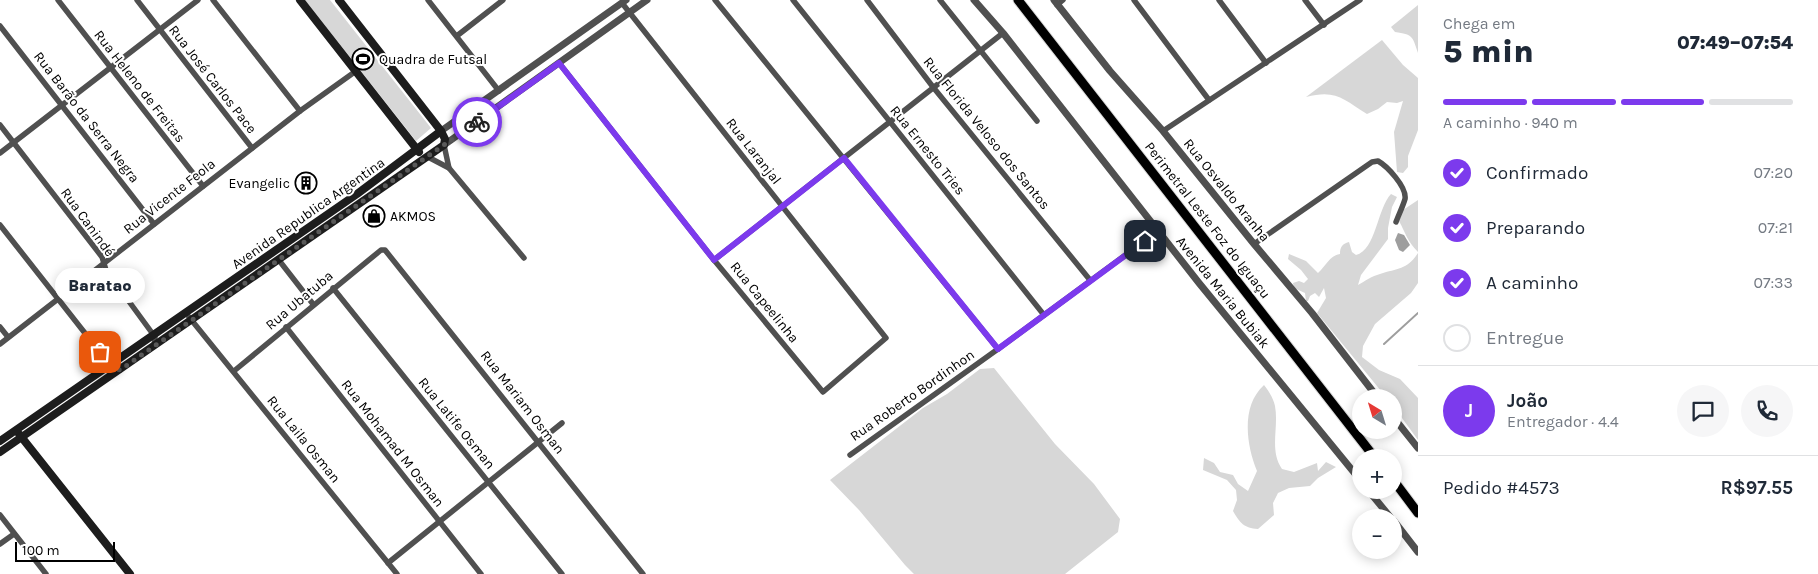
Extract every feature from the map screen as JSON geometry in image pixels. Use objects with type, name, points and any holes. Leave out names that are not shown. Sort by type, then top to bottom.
[{"type":"highway","name":"Perimetral Leste Foz do Iguaçu","points":[[1018,0],[1368,449]]},
{"type":"highway","points":[[1402,492],[1418,513]]},
{"type":"main road","points":[[300,0],[417,150],[428,157]]},
{"type":"main road","points":[[339,0],[441,131],[444,145]]},
{"type":"main road","name":"Avenida Republica Argentina","points":[[0,441],[350,200],[441,131]]},
{"type":"main road","name":"Avenida Republica Argentina","points":[[0,452],[444,145]]},
{"type":"main road","points":[[16,430],[130,574]]},
{"type":"street","name":"Rua Heleno de Freitas","points":[[58,0],[203,186]]},
{"type":"street","name":"Rua José Carlos Pace","points":[[137,0],[252,148]]},
{"type":"street","points":[[0,153],[198,0]]},
{"type":"street","points":[[213,0],[300,111]]},
{"type":"street","points":[[428,0],[458,36],[499,91]]},
{"type":"street","points":[[458,36],[502,0]]},
{"type":"street","name":"Avenida Republica Argentina","points":[[444,145],[647,0]]},
{"type":"street","points":[[715,0],[998,349]]},
{"type":"street","name":"Rua Ernesto Tries","points":[[793,0],[1044,315]]},
{"type":"street","name":"Rua Florida Veloso dos Santos","points":[[867,0],[933,87],[1090,280]]},
{"type":"street","points":[[940,0],[1037,121]]},
{"type":"street","name":"Avenida Maria Bubiak","points":[[974,0],[1352,470]]},
{"type":"street","points":[[1134,0],[1209,100]]},
{"type":"street","points":[[1219,0],[1266,63]]},
{"type":"street","points":[[1305,0],[1324,25]]},
{"type":"street","points":[[1163,131],[1360,0]]},
{"type":"street","name":"Avenida Republica Argentina","points":[[441,131],[624,2]]},
{"type":"street","name":"Rua Laranjal","points":[[624,2],[629,13],[886,338],[823,392]]},
{"type":"street","name":"Rua Osvaldo Aranha","points":[[1058,2],[1110,70],[1163,131],[1306,306],[1371,389]]},
{"type":"street","name":"Rua Barão da Serra Negra","points":[[0,26],[154,224]]},
{"type":"street","points":[[714,260],[1002,33]]},
{"type":"street","name":"Rua Capeelinha","points":[[559,63],[714,260],[823,392]]},
{"type":"street","name":"Rua Vicente Feola","points":[[0,344],[300,111],[356,70]]},
{"type":"street","name":"Rua Canindé","points":[[0,126],[102,257],[106,270],[153,334]]},
{"type":"street","points":[[444,145],[449,168]]},
{"type":"street","points":[[428,157],[449,168],[524,258]]},
{"type":"street","points":[[1254,244],[1372,162],[1378,160],[1395,177],[1405,194],[1396,222]]},
{"type":"street","points":[[0,225],[110,365],[114,369],[120,370]]},
{"type":"street","name":"Rua Roberto Bordinhon","points":[[850,455],[1158,231]]},
{"type":"street","name":"Rua Ubatuba","points":[[234,371],[313,304],[381,250]]},
{"type":"street","name":"Rua Mariam Osman","points":[[381,250],[389,253],[643,574]]},
{"type":"street","points":[[278,259],[313,304]]},
{"type":"street","name":"Rua Latife Osman","points":[[333,288],[562,574]]},
{"type":"street","name":"Rua Laila Osman","points":[[186,313],[397,574]]},
{"type":"street","points":[[0,327],[8,338]]},
{"type":"street","name":"Rua Mohamad M Osman","points":[[286,327],[481,574]]},
{"type":"street","points":[[153,334],[155,339],[154,346]]},
{"type":"street","points":[[388,563],[562,423]]},
{"type":"street","points":[[1402,428],[1418,448]]},
{"type":"street","points":[[1375,499],[1383,509]]},
{"type":"street","points":[[0,515],[46,574]]},
{"type":"street","points":[[1402,532],[1418,552]]},
{"type":"street","points":[[0,544],[14,534]]},
{"type":"shaded area","points":[[305,0],[330,0],[431,128],[416,141]]},
{"type":"shaded area","points":[[1418,5],[1418,53],[1409,35],[1395,32],[1391,27]]},
{"type":"shaded area","points":[[1382,40],[1403,65],[1418,78],[1418,130],[1408,156],[1408,167],[1403,173],[1397,172],[1394,132],[1403,101],[1397,103],[1387,102],[1367,114],[1345,100],[1332,95],[1325,94],[1306,97]]},
{"type":"shaded area","points":[[1391,194],[1397,197],[1392,207],[1388,239],[1361,275],[1358,285],[1374,276],[1406,266],[1418,253],[1418,283],[1411,293],[1375,324],[1363,346],[1362,357],[1379,370],[1400,379],[1418,398],[1418,440],[1402,418],[1402,389],[1379,389],[1317,313],[1326,298],[1324,288],[1319,297],[1315,293],[1306,301],[1305,293],[1294,288],[1293,283],[1299,281],[1304,283],[1308,279],[1288,259],[1289,254],[1306,261],[1318,273],[1330,259],[1340,254],[1343,245],[1349,242],[1352,252],[1356,255],[1363,252],[1372,237],[1386,201]]},
{"type":"shaded area","points":[[1418,200],[1418,252],[1409,241],[1399,221],[1403,210]]},
{"type":"shaded area","points":[[1398,233],[1404,235],[1410,245],[1403,252],[1399,250],[1395,240]]},
{"type":"shaded area","points":[[994,368],[1055,444],[1094,484],[1120,519],[1118,532],[1065,574],[914,574],[859,510],[830,480],[923,408],[947,394],[980,369]]},
{"type":"shaded area","points":[[1264,385],[1271,395],[1275,406],[1275,447],[1278,462],[1282,469],[1294,472],[1317,463],[1318,471],[1326,462],[1336,467],[1318,478],[1310,486],[1289,488],[1278,493],[1273,503],[1274,515],[1258,529],[1246,526],[1240,522],[1233,511],[1237,500],[1236,490],[1227,480],[1203,470],[1204,458],[1214,463],[1220,472],[1233,475],[1238,484],[1248,491],[1257,471],[1248,437],[1249,414],[1257,394]]},
{"type":"waterway","points":[[1384,344],[1418,313]]},
{"type":"way so far","points":[[100,352],[115,370],[120,370],[477,122]]},
{"type":"place","name":"Quadra de Futsal","points":[[363,59]]},
{"type":"place","name":"Evangelic","points":[[306,183]]},
{"type":"place","name":"AKMOS","points":[[374,216]]},
{"type":"place","name":"Baratao","points":[[100,352]]},
{"type":"route","points":[[477,122],[559,63],[714,260],[844,158],[998,349],[1145,241]]}]
